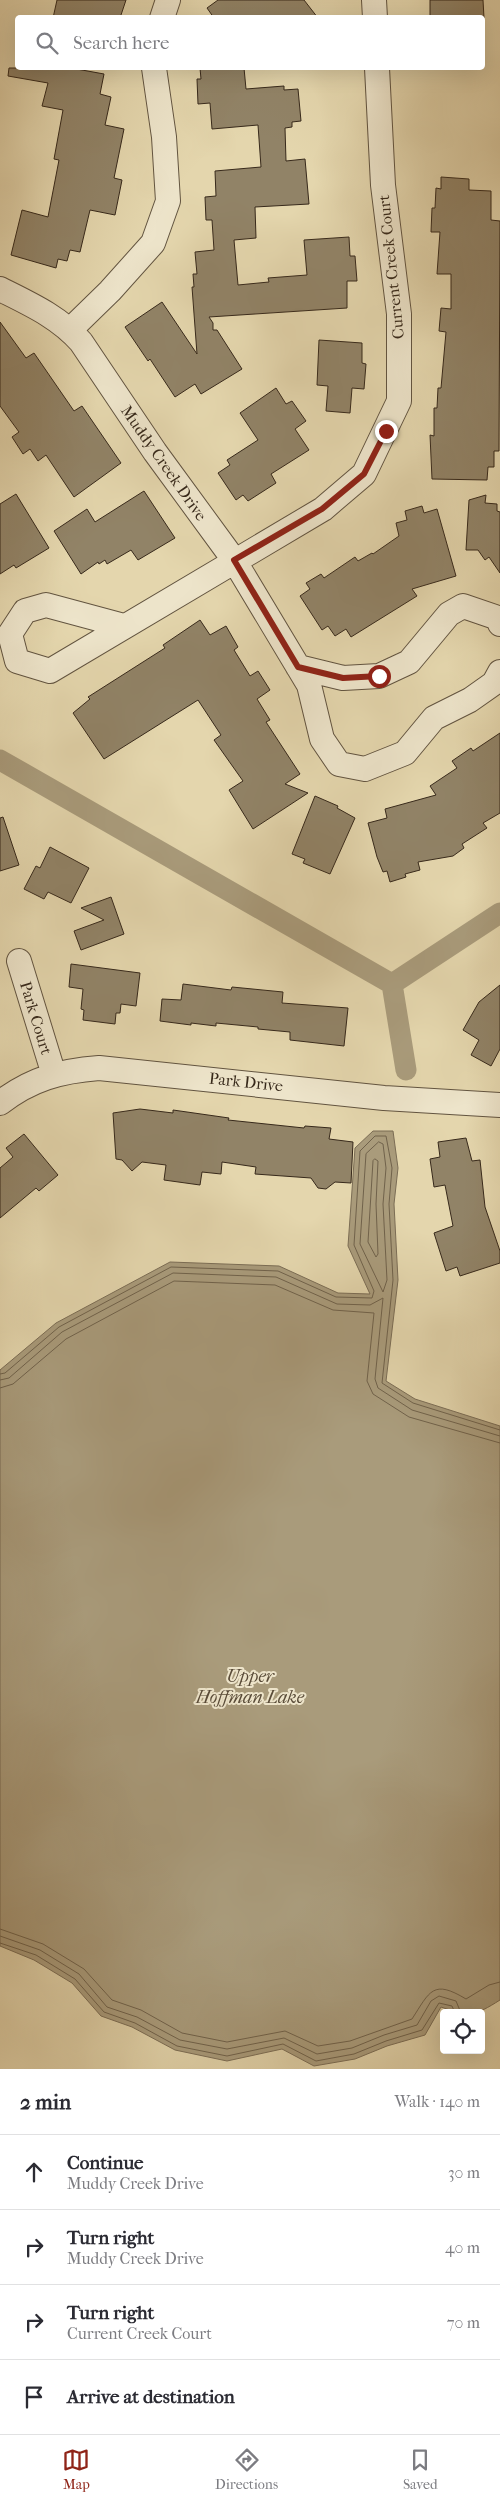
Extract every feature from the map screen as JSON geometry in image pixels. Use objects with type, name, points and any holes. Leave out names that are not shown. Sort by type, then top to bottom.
[{"type":"street","points":[[163,15],[168,0]]},
{"type":"street","points":[[374,0],[375,15]]},
{"type":"street","points":[[70,330],[110,291],[153,243],[168,201],[164,137],[154,70]]},
{"type":"street","name":"Current Creek Court","points":[[124,626],[322,509],[364,474],[398,401],[399,314],[383,184],[377,70]]},
{"type":"street","name":"Muddy Creek Drive","points":[[0,289],[48,313],[70,330],[81,342],[155,452],[234,560],[309,685],[322,739],[339,764],[365,769],[405,754],[434,718],[470,700],[494,683],[500,672]]},
{"type":"street","points":[[298,667],[343,678],[379,676],[409,662],[448,614],[463,606],[498,618],[500,624]]},
{"type":"street","name":"Park Court","points":[[19,961],[54,1075]]},
{"type":"street","name":"Park Drive","points":[[0,1103],[20,1088],[54,1075],[92,1068],[129,1069],[384,1098],[500,1105]]},
{"type":"water","name":"Upper Hoffman Lake","points":[[373,1131],[393,1131],[398,1168],[394,1204],[398,1280],[386,1381],[415,1399],[500,1426],[500,2000],[484,2009],[448,2009],[441,2007],[425,2035],[387,2046],[355,2059],[314,2066],[282,2049],[227,2061],[175,2050],[132,2027],[101,2016],[72,1983],[34,1960],[0,1946],[0,1370],[56,1323],[170,1262],[279,1266],[338,1293],[370,1294],[348,1246],[355,1148]]},
{"type":"building","points":[[57,0],[126,0],[121,15],[54,15]]},
{"type":"building","points":[[218,0],[304,0],[316,15],[212,15],[207,8]]},
{"type":"building","points":[[430,0],[483,0],[484,15],[430,15]]},
{"type":"building","points":[[9,68],[15,68],[15,70],[82,70],[104,74],[100,94],[111,97],[105,125],[124,129],[114,178],[122,180],[115,215],[90,210],[80,252],[70,250],[67,261],[58,259],[56,268],[11,255],[22,210],[48,217],[59,160],[54,159],[63,110],[42,106],[48,83],[8,76]]},
{"type":"building","points":[[200,70],[244,70],[246,89],[284,86],[284,90],[298,89],[301,121],[292,122],[292,127],[285,128],[286,161],[305,159],[309,204],[255,207],[256,238],[234,240],[238,285],[269,282],[268,278],[307,275],[304,240],[349,237],[350,256],[355,256],[357,281],[347,281],[347,308],[209,317],[213,323],[213,330],[217,330],[242,369],[201,394],[195,384],[175,397],[150,359],[148,361],[125,327],[162,302],[197,354],[192,287],[194,287],[193,274],[197,274],[195,252],[214,250],[212,220],[206,220],[205,197],[216,196],[215,171],[261,167],[258,125],[212,129],[210,103],[198,104],[197,79],[201,79]]},
{"type":"building","points":[[441,177],[469,179],[469,190],[491,191],[491,220],[500,221],[499,451],[494,451],[494,467],[488,467],[487,480],[432,479],[430,435],[434,436],[434,408],[437,408],[438,388],[441,388],[446,332],[439,331],[441,308],[451,309],[451,274],[437,274],[440,232],[431,232],[432,208],[435,208],[436,188],[441,189]]},
{"type":"building","points":[[0,322],[26,358],[34,353],[74,411],[82,406],[121,463],[74,497],[46,455],[38,461],[30,449],[23,454],[12,437],[19,432],[0,406]]},
{"type":"building","points":[[319,340],[362,343],[362,363],[366,364],[364,389],[352,388],[350,413],[326,411],[328,386],[317,385]]},
{"type":"building","points":[[276,388],[286,404],[292,401],[306,421],[295,429],[309,450],[271,474],[276,483],[248,501],[243,495],[236,500],[218,473],[230,465],[227,460],[258,440],[240,413]]},
{"type":"building","points":[[144,491],[175,538],[138,560],[131,550],[107,564],[105,560],[99,564],[98,562],[81,574],[54,531],[87,509],[95,522]]},
{"type":"building","points":[[16,494],[49,548],[16,568],[14,565],[0,574],[0,504]]},
{"type":"building","points":[[486,495],[485,503],[497,504],[497,511],[500,512],[500,573],[489,557],[485,560],[478,550],[466,550],[469,500]]},
{"type":"building","points":[[422,506],[424,513],[437,509],[456,576],[412,589],[417,596],[351,637],[346,629],[335,636],[328,626],[322,630],[300,596],[310,589],[306,583],[321,574],[324,578],[355,557],[358,561],[373,554],[399,536],[396,523],[407,520],[405,511]]},
{"type":"building","points":[[200,620],[210,635],[226,626],[238,647],[234,650],[250,676],[258,671],[270,690],[257,699],[270,720],[266,722],[300,774],[285,784],[308,793],[253,829],[229,790],[243,781],[214,740],[221,735],[198,700],[104,759],[73,713],[90,699],[88,697],[165,648],[163,645]]},
{"type":"building","points":[[500,733],[500,813],[483,823],[487,828],[462,844],[464,848],[453,856],[418,862],[420,870],[405,874],[406,877],[390,882],[387,871],[383,872],[377,857],[368,823],[387,818],[385,809],[436,795],[430,786],[457,768],[452,761],[471,748],[473,751]]},
{"type":"building","points":[[315,796],[338,806],[337,808],[355,818],[330,874],[303,863],[305,859],[292,854]]},
{"type":"building","points":[[3,817],[19,865],[0,871],[0,818]]},
{"type":"building","points":[[50,847],[89,868],[71,903],[48,892],[44,899],[24,889],[36,866],[40,868]]},
{"type":"building","points":[[111,897],[124,934],[81,950],[74,931],[104,920],[81,908]]},
{"type":"building","points":[[71,964],[140,973],[136,1006],[121,1004],[120,1013],[116,1013],[115,1024],[83,1020],[84,1010],[81,1009],[83,989],[69,987]]},
{"type":"building","points":[[183,984],[231,990],[232,987],[283,992],[282,1003],[348,1008],[344,1046],[290,1040],[290,1032],[258,1029],[258,1027],[216,1023],[216,1026],[191,1023],[191,1025],[160,1021],[162,999],[181,1000]]},
{"type":"building","points":[[500,985],[500,1049],[491,1066],[471,1055],[479,1040],[463,1030],[479,1002]]},
{"type":"building","points":[[140,1109],[173,1113],[173,1110],[229,1118],[228,1120],[304,1128],[305,1126],[331,1128],[329,1139],[353,1142],[351,1183],[335,1182],[326,1189],[318,1188],[311,1178],[255,1174],[256,1167],[222,1162],[221,1174],[202,1172],[200,1185],[164,1180],[166,1165],[142,1162],[132,1171],[122,1160],[116,1159],[113,1113]]},
{"type":"building","points":[[24,1134],[58,1175],[39,1191],[36,1188],[0,1218],[0,1168],[13,1157],[6,1148]]},
{"type":"building","points":[[466,1138],[472,1161],[480,1160],[485,1207],[500,1251],[500,1263],[460,1276],[457,1267],[446,1271],[434,1233],[453,1226],[445,1185],[434,1187],[430,1159],[440,1157],[438,1142]]},
{"type":"waterway","points":[[0,760],[392,984]]},
{"type":"waterway","points":[[392,984],[500,913]]},
{"type":"waterway","points":[[392,984],[406,1070]]},
{"type":"route","points":[[379,676],[343,678],[298,667],[234,560],[322,509],[364,474],[386,431]]}]
